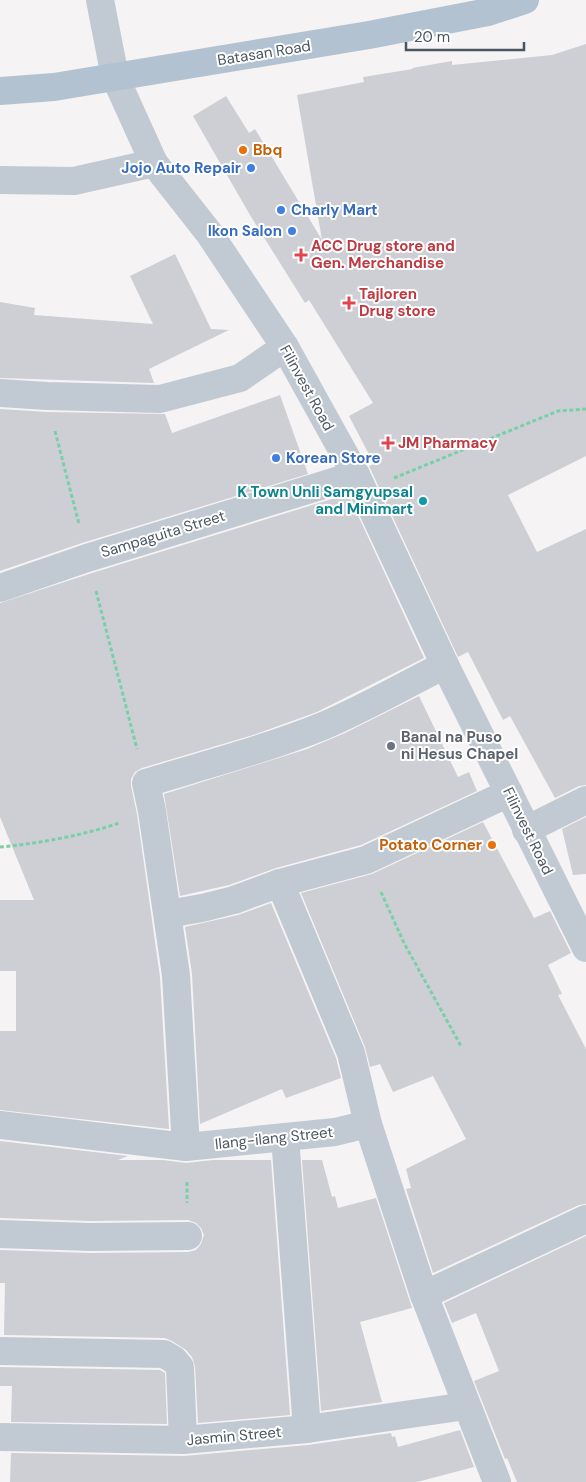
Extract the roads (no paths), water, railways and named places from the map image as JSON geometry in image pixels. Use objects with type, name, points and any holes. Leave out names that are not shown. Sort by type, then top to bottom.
[{"type":"main road","name":"Batasan Road","points":[[0,91],[54,87],[369,35],[488,12],[524,0]]},
{"type":"street","name":"Filinvest Road","points":[[100,0],[115,77],[154,163],[209,233],[285,347],[360,483],[445,665],[526,830],[578,914],[586,948]]},
{"type":"street","points":[[0,180],[74,182],[154,163]]},
{"type":"street","points":[[0,393],[160,399],[240,378],[285,347]]},
{"type":"street","name":"Sampaguita Street","points":[[0,588],[87,558],[360,483]]},
{"type":"street","points":[[186,1147],[176,975],[152,811],[146,783],[250,751],[321,726],[354,712],[445,665]]},
{"type":"street","points":[[168,914],[234,900],[280,883],[366,860],[509,793]]},
{"type":"street","points":[[526,830],[586,800]]},
{"type":"street","points":[[280,883],[351,1053],[368,1124],[424,1295],[497,1482]]},
{"type":"street","name":"Ilang-ilang Street","points":[[0,1125],[186,1147],[335,1132],[368,1124]]},
{"type":"street","points":[[285,1137],[307,1429]]},
{"type":"street","points":[[424,1295],[586,1219]]},
{"type":"street","points":[[0,1234],[90,1237],[188,1236]]},
{"type":"street","points":[[0,1350],[164,1354],[174,1360],[180,1368],[183,1440]]},
{"type":"street","name":"Jasmin Street","points":[[0,1437],[183,1440],[307,1429],[466,1406]]},
{"type":"place","name":"Bbq","points":[[243,150]]},
{"type":"place","name":"Jojo Auto Repair","points":[[251,168]]},
{"type":"place","name":"Charly Mart","points":[[281,210]]},
{"type":"place","name":"Ikon Salon","points":[[292,231]]},
{"type":"place","name":"ACC Drug store and Gen. Merchandise","points":[[301,255]]},
{"type":"place","name":"Tajloren Drug store","points":[[349,303]]},
{"type":"place","name":"JM Pharmacy","points":[[388,443]]},
{"type":"place","name":"Korean Store","points":[[276,458]]},
{"type":"place","name":"K Town Unli Samgyupsal and Minimart","points":[[423,501]]},
{"type":"place","name":"Banal na Puso ni Hesus Chapel","points":[[391,746]]},
{"type":"place","name":"Potato Corner","points":[[492,845]]}]
